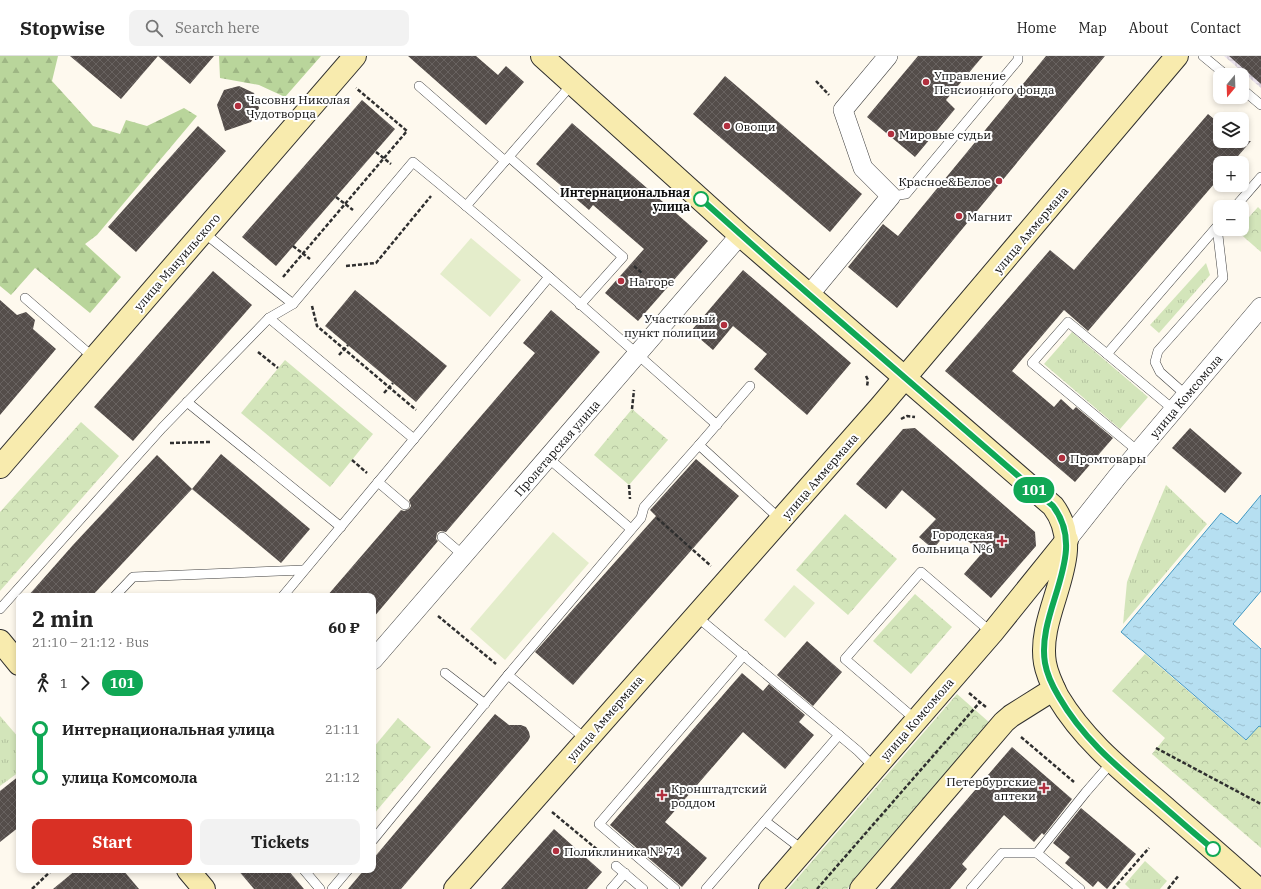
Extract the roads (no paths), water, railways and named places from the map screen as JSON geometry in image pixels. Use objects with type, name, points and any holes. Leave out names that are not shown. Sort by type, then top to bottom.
[{"type":"street","name":"улица Мануильского","points":[[0,467],[354,56]]},
{"type":"street","points":[[542,56],[740,235],[1053,506],[1063,522],[1067,540],[1065,559],[1046,631],[1044,648],[1045,664],[1054,689],[1079,727],[1112,762],[1258,889]]},
{"type":"street","points":[[809,295],[890,196],[863,168],[843,110],[888,56]]},
{"type":"street","name":"улица Аммермана","points":[[455,889],[905,378],[1177,56]]},
{"type":"street","name":"Пролетарская улица","points":[[376,657],[740,235]]},
{"type":"street","name":"улица Комсомола","points":[[770,889],[992,633],[1186,395],[1261,307]]},
{"type":"street","points":[[0,641],[16,660]]},
{"type":"street","points":[[861,889],[1004,722],[1054,689]]},
{"type":"street","points":[[191,873],[204,889]]},
{"type":"lane","points":[[890,196],[906,194],[1018,60],[1018,56]]},
{"type":"lane","points":[[1203,56],[1218,68]]},
{"type":"lane","points":[[466,206],[573,83]]},
{"type":"lane","points":[[419,86],[623,257],[580,305]]},
{"type":"lane","points":[[1249,95],[1261,105]]},
{"type":"lane","points":[[0,609],[187,402],[269,318],[292,304],[413,162],[466,206],[717,425]]},
{"type":"lane","points":[[1240,200],[1261,177]]},
{"type":"lane","points":[[1107,354],[1213,231]]},
{"type":"lane","points":[[203,232],[292,304]]},
{"type":"lane","points":[[1186,395],[1160,372],[1155,362],[1158,351],[1223,278],[1219,236]]},
{"type":"lane","points":[[285,593],[549,278]]},
{"type":"lane","points":[[25,298],[94,358]]},
{"type":"lane","points":[[269,318],[414,439]]},
{"type":"lane","points":[[1139,452],[1032,363],[1068,322],[1174,410]]},
{"type":"lane","points":[[376,836],[508,675],[641,518],[644,507],[750,386]]},
{"type":"lane","points":[[187,402],[341,527]]},
{"type":"lane","points":[[699,445],[781,520]]},
{"type":"lane","points":[[548,458],[631,529]]},
{"type":"lane","points":[[378,482],[405,505]]},
{"type":"lane","points":[[442,537],[464,556]]},
{"type":"lane","points":[[117,593],[133,577],[304,570]]},
{"type":"lane","points":[[916,720],[845,659],[916,577],[921,572],[992,633]]},
{"type":"lane","points":[[696,616],[858,751],[875,768]]},
{"type":"lane","points":[[674,889],[599,824],[744,655]]},
{"type":"lane","points":[[445,673],[485,704]]},
{"type":"lane","points":[[508,675],[586,740]]},
{"type":"lane","points":[[706,889],[839,735]]},
{"type":"lane","points":[[1037,853],[1112,762]]},
{"type":"lane","points":[[765,821],[803,850]]},
{"type":"lane","points":[[971,889],[1002,853],[1037,853],[1080,889]]},
{"type":"lane","points":[[616,866],[643,889]]},
{"type":"lane","points":[[307,873],[320,889]]},
{"type":"lane","points":[[332,889],[345,873]]},
{"type":"lane","points":[[611,889],[625,873]]},
{"type":"water","points":[[1261,495],[1261,591],[1233,624],[1261,649],[1261,727],[1259,726],[1246,740],[1121,632],[1221,513],[1237,524]]},
{"type":"place","name":"Управление Пенсионного фонда","points":[[926,82]]},
{"type":"place","name":"Часовня Николая Чудотворца","points":[[238,106]]},
{"type":"place","name":"Овощи","points":[[727,126]]},
{"type":"place","name":"Мировые судьи","points":[[891,134]]},
{"type":"place","name":"Красное&Белое","points":[[999,181]]},
{"type":"place","name":"Интернациональная улица","points":[[701,199]]},
{"type":"place","name":"Магнит","points":[[959,216]]},
{"type":"place","name":"На горе","points":[[621,281]]},
{"type":"place","name":"Участковый пункт полиции","points":[[724,325]]},
{"type":"place","name":"Промтовары","points":[[1062,458]]},
{"type":"place","name":"Городская больница №6","points":[[1002,541]]},
{"type":"place","name":"Петербургские аптеки","points":[[1044,788]]},
{"type":"place","name":"Кронштадтский роддом","points":[[662,795]]},
{"type":"place","name":"Поликлиника № 74","points":[[556,851]]}]
